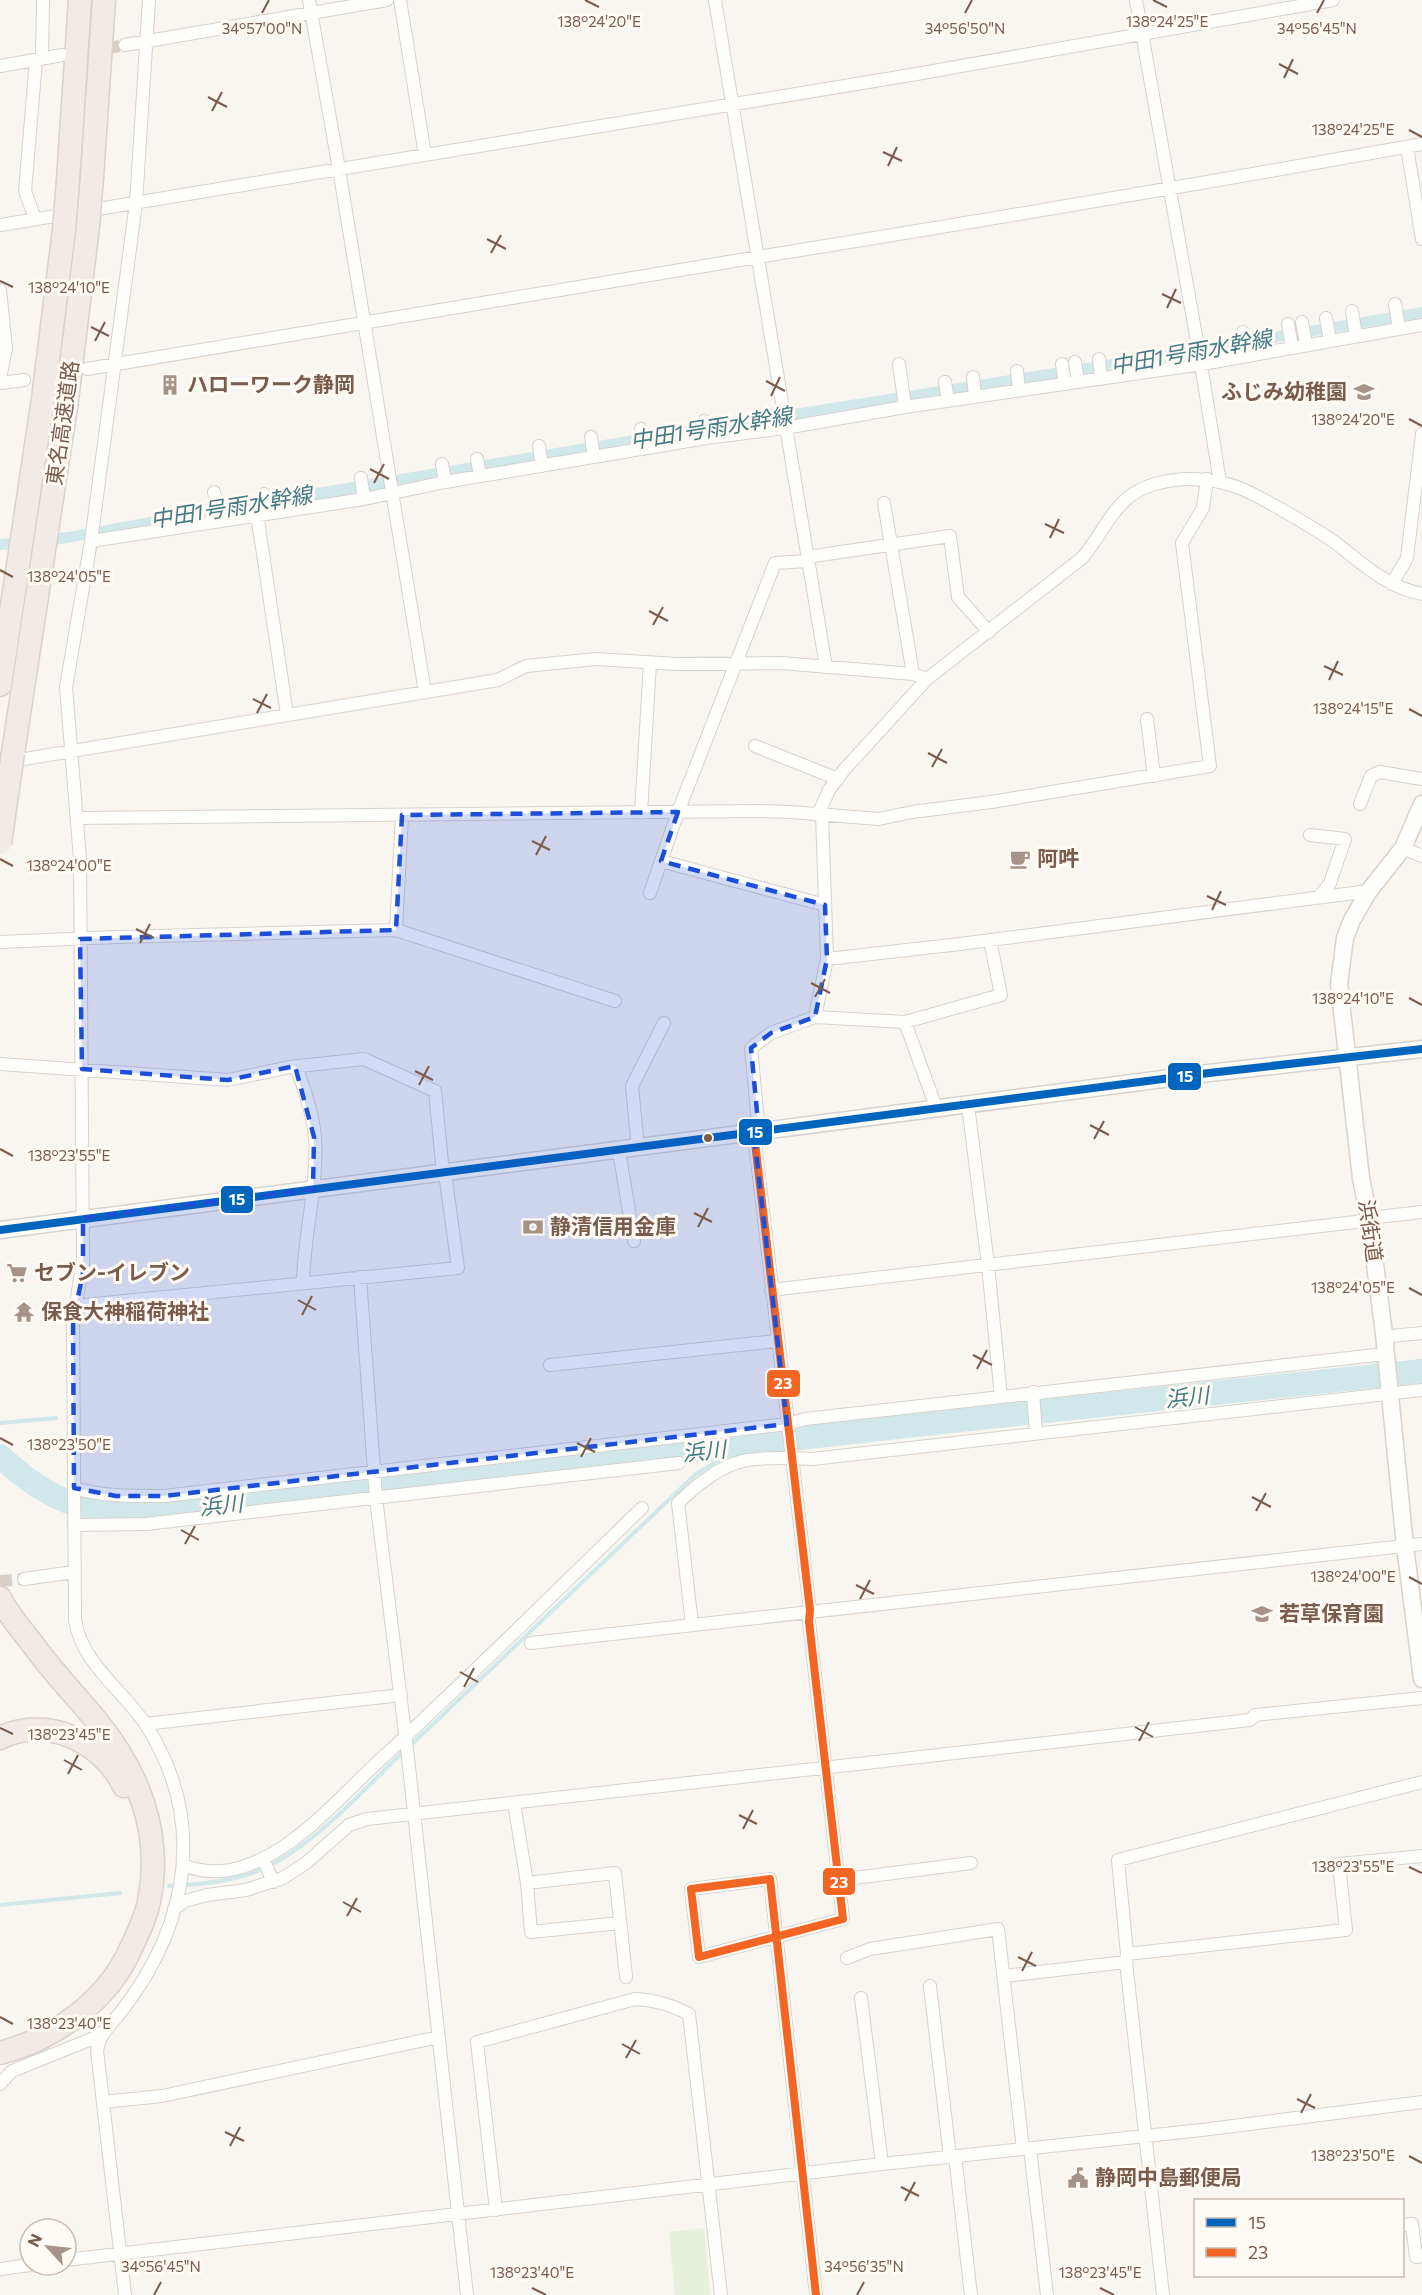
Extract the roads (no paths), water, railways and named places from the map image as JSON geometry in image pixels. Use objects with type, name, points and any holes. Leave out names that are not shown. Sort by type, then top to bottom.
[{"type":"highway","name":"東名高速道路","points":[[0,685],[56,307],[68,180],[80,0]]},
{"type":"highway","name":"東名高速道路","points":[[0,843],[7,758],[41,571],[68,389],[88,226],[104,0]]},
{"type":"highway","points":[[0,1598],[46,1664],[96,1720],[118,1750],[132,1774],[147,1813],[152,1844],[149,1902],[126,1961],[105,1988],[72,2020],[30,2044],[0,2053]]},
{"type":"highway","points":[[0,1738],[29,1729],[58,1732],[76,1738],[94,1749],[112,1768],[129,1798],[137,1821],[141,1862],[134,1913],[111,1962],[90,1988],[67,2007],[35,2027],[0,2040]]},
{"type":"street","points":[[35,219],[25,191],[43,0]]},
{"type":"street","points":[[124,2295],[97,2050],[105,2031],[144,1979],[167,1933],[178,1895],[183,1868],[184,1843],[182,1817],[164,1758],[145,1724],[100,1671],[85,1649],[77,1634],[75,1620],[74,1306],[83,1273],[80,859],[66,687],[91,541],[136,203],[149,0]]},
{"type":"street","points":[[125,45],[310,6],[387,0]]},
{"type":"street","points":[[400,0],[426,155]]},
{"type":"street","points":[[715,0],[826,667]]},
{"type":"street","points":[[77,818],[791,812],[879,819],[1210,766],[1182,543],[1203,508],[1214,480],[1201,361],[1136,0]]},
{"type":"street","points":[[0,225],[733,104],[1333,0]]},
{"type":"street","points":[[310,6],[425,692]]},
{"type":"street","points":[[0,66],[62,56]]},
{"type":"street","points":[[87,369],[1170,190],[1422,144]]},
{"type":"street","points":[[1407,147],[1422,239]]},
{"type":"street","points":[[0,290],[6,348],[0,381],[24,380]]},
{"type":"street","points":[[1395,304],[1399,329]]},
{"type":"street","points":[[1352,311],[1356,336]]},
{"type":"street","points":[[1326,318],[1330,340]]},
{"type":"street","points":[[1302,322],[1306,344]]},
{"type":"street","points":[[1288,324],[1292,347]]},
{"type":"street","points":[[91,541],[217,507],[263,507],[444,474],[542,463],[644,446],[705,430],[785,428],[1422,325]]},
{"type":"street","points":[[1243,332],[1247,355]]},
{"type":"street","points":[[1099,359],[1101,378]]},
{"type":"street","points":[[1075,362],[1078,382]]},
{"type":"street","points":[[899,364],[905,407]]},
{"type":"street","points":[[1062,364],[1065,384]]},
{"type":"street","points":[[1017,371],[1019,390]]},
{"type":"street","points":[[973,377],[975,397]]},
{"type":"street","points":[[945,382],[948,401]]},
{"type":"street","points":[[641,429],[644,446]]},
{"type":"street","points":[[1392,584],[1407,558],[1422,434]]},
{"type":"street","points":[[591,437],[594,454]]},
{"type":"street","points":[[539,446],[542,463]]},
{"type":"street","points":[[815,1017],[827,959],[820,815],[829,790],[927,679],[1082,558],[1115,510],[1131,495],[1153,485],[1176,479],[1214,480],[1235,485],[1262,497],[1301,520],[1379,578],[1422,594]]},
{"type":"street","points":[[884,503],[913,674]]},
{"type":"street","points":[[263,507],[287,714]]},
{"type":"street","points":[[650,893],[678,812],[775,563],[950,536],[958,597],[989,632]]},
{"type":"street","points":[[7,758],[71,751],[498,680],[526,666],[563,661],[596,659],[650,663],[736,662],[913,674],[927,679]]},
{"type":"street","points":[[641,813],[650,663]]},
{"type":"street","points":[[1147,719],[1154,776]]},
{"type":"street","points":[[754,746],[838,779]]},
{"type":"street","points":[[1360,804],[1371,776],[1380,772],[1422,779]]},
{"type":"street","name":"浜街道","points":[[1422,804],[1403,848],[1369,891],[1352,920],[1345,938],[1339,984],[1361,1178],[1369,1218],[1389,1391],[1414,1545],[1422,1679]]},
{"type":"street","points":[[396,930],[402,815]]},
{"type":"street","points":[[1310,835],[1345,839],[1330,883],[1319,897]]},
{"type":"street","points":[[1403,848],[1422,856]]},
{"type":"street","points":[[661,861],[825,905]]},
{"type":"street","points":[[827,959],[1369,891]]},
{"type":"street","points":[[0,942],[396,930],[615,1001]]},
{"type":"street","points":[[816,2295],[803,2173],[776,1935],[770,1879],[691,1889],[699,1957],[776,1935],[843,1919],[809,1622],[810,1610],[771,1290],[751,1048],[771,1034],[815,1017],[905,1022],[1000,995],[990,940]]},
{"type":"street","points":[[905,1022],[937,1110]]},
{"type":"street","points":[[638,1148],[632,1086],[664,1023]]},
{"type":"street","points":[[0,1230],[1209,1073],[1422,1049]]},
{"type":"street","points":[[0,1064],[228,1080],[296,1067],[364,1059],[435,1091],[458,1268],[74,1306]]},
{"type":"street","points":[[296,1067],[304,1088],[315,1137],[313,1190],[303,1282]]},
{"type":"street","points":[[968,1105],[988,1265],[1001,1397]]},
{"type":"street","points":[[619,1151],[634,1241]]},
{"type":"street","points":[[771,1290],[1356,1222],[1369,1218],[1422,1212]]},
{"type":"street","points":[[360,1277],[373,1473],[406,1736],[467,2295]]},
{"type":"street","points":[[1383,1334],[1392,1336],[1422,1333]]},
{"type":"street","points":[[550,1365],[777,1341]]},
{"type":"street","points":[[74,1488],[94,1494],[116,1496],[164,1496],[787,1427],[805,1419],[1033,1392],[1385,1357]]},
{"type":"street","points":[[692,1624],[678,1503],[700,1483],[738,1462],[790,1456],[812,1459],[1389,1391],[1422,1390]]},
{"type":"street","points":[[1033,1392],[1036,1433]]},
{"type":"street","points":[[74,1526],[146,1524],[678,1463]]},
{"type":"street","points":[[183,1868],[200,1872],[216,1872],[240,1868],[263,1858],[295,1839],[406,1736],[642,1508]]},
{"type":"street","points":[[531,1643],[810,1610],[1414,1545]]},
{"type":"street","points":[[24,1579],[74,1572]]},
{"type":"street","points":[[145,1724],[400,1695]]},
{"type":"street","points":[[174,1909],[185,1900],[246,1890],[273,1882],[306,1863],[349,1825],[367,1820],[1250,1720],[1255,1715],[1422,1698]]},
{"type":"street","points":[[1163,2295],[1126,1958],[1118,1860],[1422,1782]]},
{"type":"street","points":[[514,1803],[527,1883],[531,1932],[620,1923]]},
{"type":"street","points":[[1004,1976],[1346,1930],[1340,1864],[1422,1856]]},
{"type":"street","points":[[263,1858],[273,1882]]},
{"type":"street","points":[[839,1880],[971,1863]]},
{"type":"street","points":[[240,1868],[246,1890]]},
{"type":"street","points":[[527,1883],[615,1873],[626,1977]]},
{"type":"street","points":[[847,1958],[870,1949],[998,1929],[1047,2295]]},
{"type":"street","points":[[930,1986],[971,2295]]},
{"type":"street","points":[[861,1998],[882,2164]]},
{"type":"street","points":[[496,2210],[477,2042],[635,1999],[658,2000],[689,2014],[721,2295]]},
{"type":"street","points":[[0,2084],[12,2071],[94,2038],[105,2031]]},
{"type":"street","points":[[103,2102],[162,2096],[439,2037]]},
{"type":"street","points":[[78,2258],[803,2173],[1146,2134],[1202,2130],[1422,2102]]},
{"type":"street","points":[[1404,2225],[1412,2224],[1416,2257],[1422,2256]]},
{"type":"street","points":[[0,2269],[18,2267]]},
{"type":"water","name":"中田1号雨水幹線","points":[[1422,307],[1422,318],[738,429],[55,545],[0,550],[0,539],[68,532],[221,504],[736,418],[1137,355]]},
{"type":"water","points":[[1395,1361],[1422,1364],[1422,1380],[1406,1382],[1398,1386],[1371,1385],[1370,1364]]},
{"type":"waterway","name":"浜川","points":[[0,1456],[33,1483],[56,1497],[82,1507],[102,1511],[148,1513],[923,1424],[1422,1371]]},
{"type":"waterway","points":[[0,1423],[56,1418]]},
{"type":"waterway","points":[[410,1746],[696,1474],[742,1446]]},
{"type":"waterway","points":[[169,1886],[223,1881],[255,1872],[275,1863],[334,1819],[404,1751]]},
{"type":"waterway","points":[[0,1905],[120,1893]]},
{"type":"tunnel","points":[[72,54],[125,45]]},
{"type":"tunnel","points":[[0,1581],[24,1579]]},
{"type":"place","name":"ハローワーク静岡","points":[[170,385]]},
{"type":"place","name":"ふじみ幼稚園","points":[[1364,392]]},
{"type":"place","name":"阿吽","points":[[1020,859]]},
{"type":"place","name":"静清信用金庫","points":[[533,1227]]},
{"type":"place","name":"セブン-イレブン","points":[[17,1273]]},
{"type":"place","name":"保食大神稲荷神社","points":[[24,1312]]},
{"type":"place","name":"若草保育園","points":[[1262,1614]]},
{"type":"place","name":"静岡中島郵便局","points":[[1078,2178]]}]
